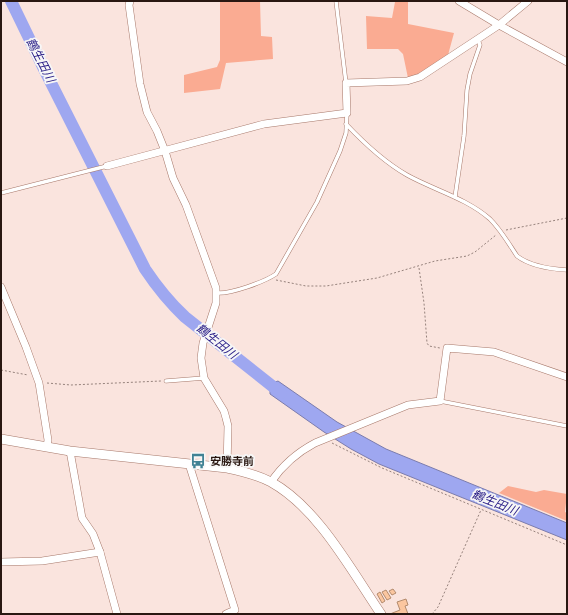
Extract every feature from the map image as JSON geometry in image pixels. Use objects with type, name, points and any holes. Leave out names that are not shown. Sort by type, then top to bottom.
[{"type":"street","points":[[130,1],[129,5],[140,84],[147,112],[165,151],[173,178],[186,204],[214,281],[216,304],[203,343],[201,358],[204,378],[222,408],[228,426],[227,468]]},
{"type":"street","points":[[459,1],[499,25],[567,62]]},
{"type":"street","points":[[104,167],[264,124],[347,113],[346,82],[407,81],[420,77],[478,40],[528,1]]},
{"type":"street","points":[[1,287],[38,380],[48,440],[47,447]]},
{"type":"street","points":[[271,482],[284,467],[302,451],[315,443],[408,405],[440,401],[447,348],[494,352],[567,377]]},
{"type":"street","points":[[1,439],[70,451],[227,468],[243,471],[271,482],[300,504],[318,523],[381,614]]},
{"type":"street","points":[[70,451],[82,518],[94,534],[117,614]]},
{"type":"street","points":[[189,464],[235,610],[226,614]]},
{"type":"street","points":[[1,562],[42,561],[100,552]]},
{"type":"lane","points":[[336,1],[346,82]]},
{"type":"lane","points":[[455,196],[464,136],[467,90],[470,74],[480,45],[478,40]]},
{"type":"lane","points":[[216,293],[226,293],[270,278],[278,270],[317,202],[340,151],[346,134],[347,113]]},
{"type":"lane","points":[[346,124],[356,135],[396,168],[455,196],[490,220],[517,256],[523,260],[557,269],[567,270]]},
{"type":"lane","points":[[1,193],[87,170],[104,167]]},
{"type":"lane","points":[[166,381],[204,378]]},
{"type":"lane","points":[[440,401],[567,426]]},
{"type":"path","points":[[270,278],[306,286],[326,286],[378,278],[435,261],[467,256],[475,252],[500,232],[513,227],[567,218]]},
{"type":"path","points":[[418,267],[424,302],[428,345],[447,348]]},
{"type":"path","points":[[1,370],[38,380],[71,385],[166,381]]},
{"type":"path","points":[[327,438],[382,468],[567,545]]},
{"type":"path","points":[[432,614],[438,607],[481,509]]},
{"type":"shaded area","points":[[220,1],[260,1],[261,36],[272,37],[273,59],[226,63],[220,89],[184,93],[184,75],[217,67],[220,60]]},
{"type":"shaded area","points":[[395,2],[408,2],[408,24],[454,33],[448,55],[418,75],[408,78],[403,54],[398,49],[367,49],[366,16],[392,18]]},
{"type":"shaded area","points":[[508,486],[536,492],[544,490],[567,494],[565,512],[567,513],[567,521],[499,493]]},
{"type":"water","points":[[278,381],[337,422],[386,449],[567,523],[567,540],[379,464],[351,449],[270,394],[270,384]]},
{"type":"building","points":[[393,589],[396,593],[392,595],[389,591]]},
{"type":"building","points":[[386,590],[391,598],[387,600],[382,592]]},
{"type":"building","points":[[380,592],[385,601],[382,603],[377,594]]},
{"type":"building","points":[[406,599],[408,605],[405,606],[408,614],[390,614],[400,610],[397,602]]},
{"type":"waterway","name":"鶴生田川","points":[[11,1],[145,269],[168,300],[185,317],[281,393]]},
{"type":"place","name":"安勝寺前","points":[[198,461]]}]
